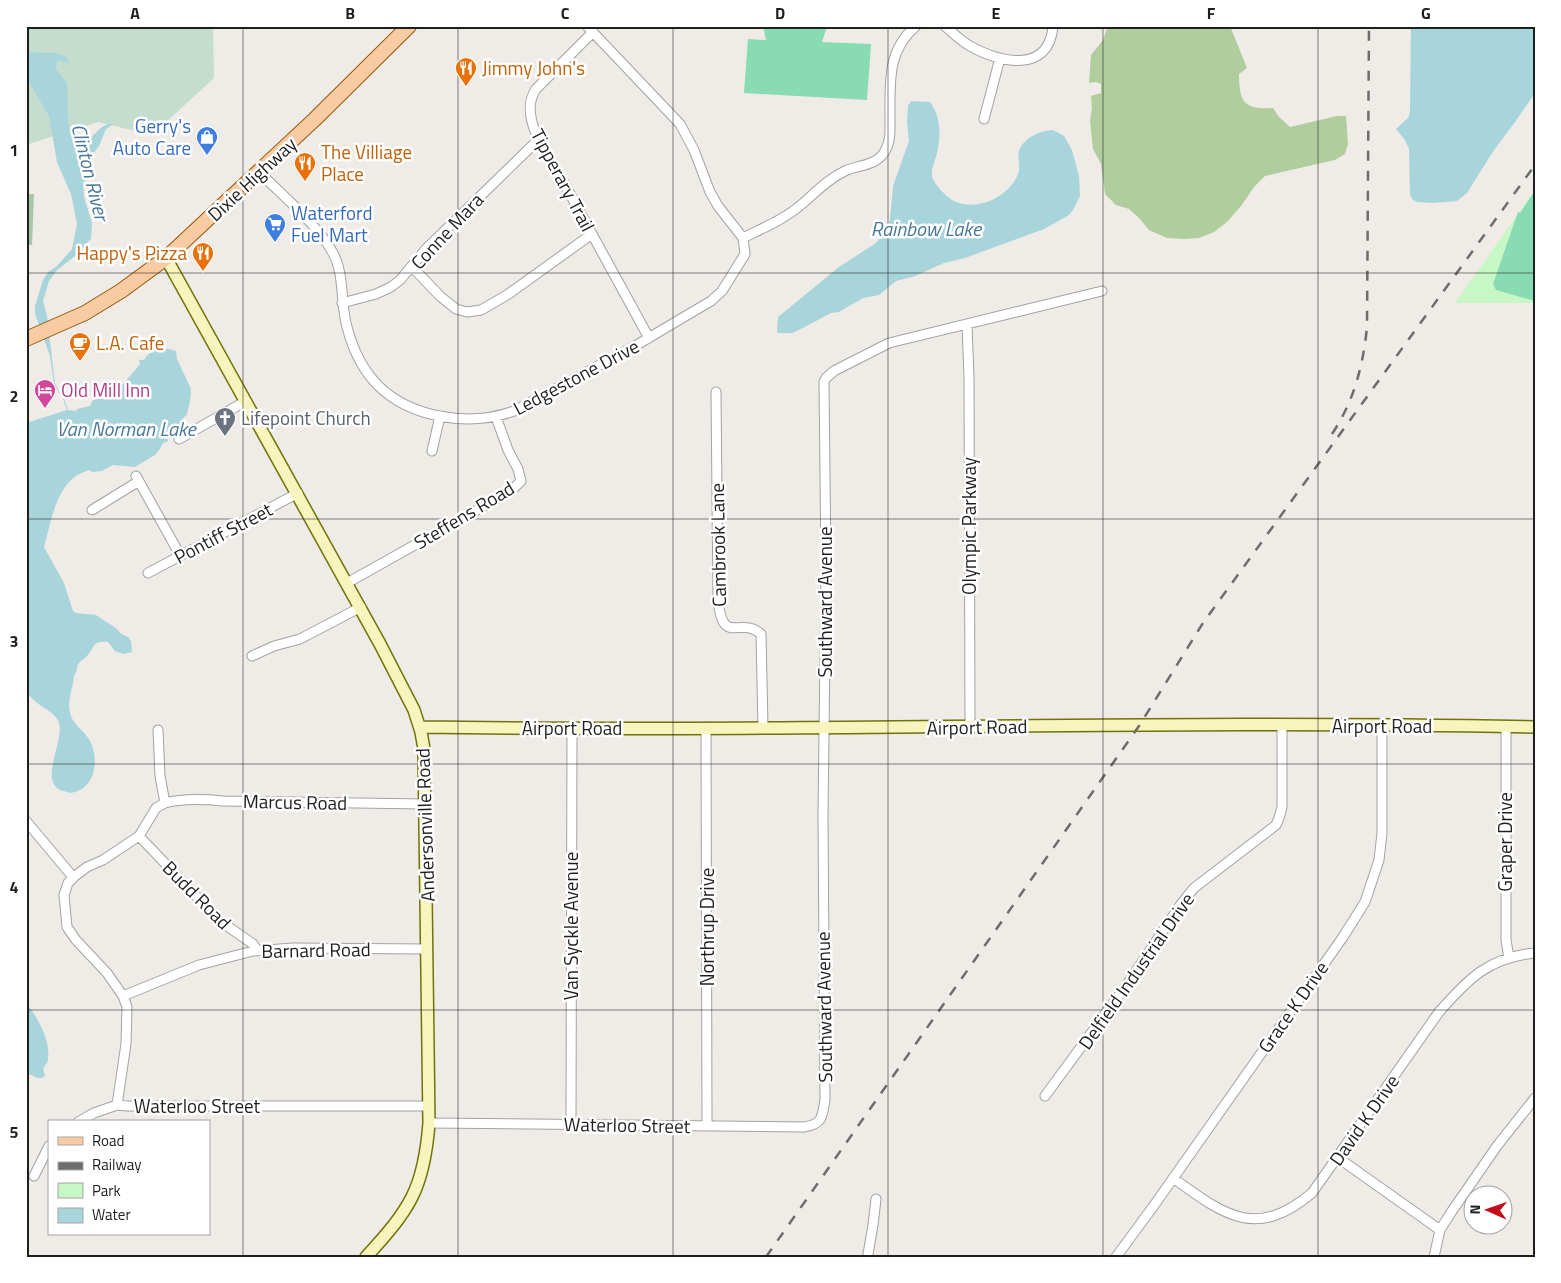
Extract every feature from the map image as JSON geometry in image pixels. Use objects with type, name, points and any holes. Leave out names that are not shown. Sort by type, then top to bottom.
[{"type":"main road","name":"Dixie Highway","points":[[26,339],[85,312],[121,291],[166,258],[259,172],[409,26]]},
{"type":"street","points":[[590,29],[680,124],[694,150],[710,192],[718,206],[743,238],[791,212],[834,177],[846,170],[879,159],[884,153],[890,134],[890,90],[895,52],[903,39],[916,26]]},
{"type":"street","points":[[945,26],[968,45],[1000,58],[1024,61],[1044,52],[1053,26]]},
{"type":"street","name":"Tipperary Trail","points":[[590,29],[536,89],[531,100],[532,124],[538,139],[649,338]]},
{"type":"street","points":[[984,119],[1000,58]]},
{"type":"street","name":"Conne Mara","points":[[342,303],[361,299],[391,287],[400,280],[426,250],[538,139]]},
{"type":"street","name":"Ledgestone Drive","points":[[259,172],[308,221],[329,246],[338,264],[342,303],[347,327],[354,350],[367,373],[383,390],[405,406],[424,413],[469,420],[481,420],[514,411],[689,315],[722,292],[745,254],[743,238]]},
{"type":"street","points":[[412,267],[441,297],[456,308],[467,312],[482,310],[592,234]]},
{"type":"street","name":"Andersonville Road","points":[[166,258],[360,607],[410,702],[420,728],[424,749],[425,804],[429,1123],[427,1152],[417,1188],[409,1205],[366,1257]]},
{"type":"street","name":"Southward Avenue","points":[[822,1117],[825,1100],[824,728],[826,567],[824,382],[834,371],[889,343],[1102,291]]},
{"type":"street","name":"Olympic Parkway","points":[[967,325],[969,378],[970,727]]},
{"type":"street","name":"Cambrook Lane","points":[[716,392],[718,600],[720,617],[724,624],[729,627],[748,628],[756,630],[761,634],[763,728]]},
{"type":"street","points":[[179,439],[246,401]]},
{"type":"street","points":[[432,451],[440,416]]},
{"type":"street","name":"Steffens Road","points":[[347,583],[518,485],[521,481],[518,470],[508,450],[496,417]]},
{"type":"street","points":[[92,510],[137,479],[180,555]]},
{"type":"street","name":"Pontiff Street","points":[[148,574],[180,555],[298,493]]},
{"type":"street","points":[[252,656],[274,646],[300,639],[360,607]]},
{"type":"street","name":"Delfield Industrial Drive","points":[[1046,1096],[1194,888],[1276,824],[1280,818],[1282,807],[1282,726]]},
{"type":"street","name":"Grace K Drive","points":[[1116,1257],[1343,936],[1365,902],[1373,880],[1381,847],[1382,726]]},
{"type":"street","name":"Graper Drive","points":[[1506,727],[1506,940],[1509,958]]},
{"type":"street","name":"Airport Road","points":[[420,728],[1535,727]]},
{"type":"street","name":"Van Syckle Avenue","points":[[571,1124],[572,728]]},
{"type":"street","name":"Northrup Drive","points":[[706,728],[707,1126]]},
{"type":"street","points":[[82,1120],[94,1113],[117,1105],[126,1044],[127,1007],[123,996],[107,973],[76,940],[67,927],[64,895],[68,883],[87,866],[103,860],[139,836],[156,808],[165,803],[160,776],[158,730]]},
{"type":"street","name":"Marcus Road","points":[[165,803],[176,800],[196,799],[425,804]]},
{"type":"street","points":[[26,821],[73,878]]},
{"type":"street","name":"Budd Road","points":[[139,836],[220,920],[252,944],[257,950]]},
{"type":"street","name":"Barnard Road","points":[[123,996],[199,965],[257,950],[293,948],[427,949]]},
{"type":"street","name":"David K Drive","points":[[1173,1178],[1225,1213],[1243,1218],[1277,1215],[1296,1206],[1312,1193],[1439,1012],[1459,989],[1482,971],[1502,959],[1535,953]]},
{"type":"street","points":[[1434,1257],[1440,1230],[1497,1146],[1535,1098]]},
{"type":"street","name":"Waterloo Street","points":[[117,1105],[428,1106]]},
{"type":"street","name":"Waterloo Street","points":[[429,1123],[804,1127],[818,1123],[822,1117]]},
{"type":"street","points":[[34,1176],[48,1148]]},
{"type":"street","points":[[1337,1157],[1440,1230]]},
{"type":"street","points":[[867,1256],[874,1225],[876,1200]]},
{"type":"green space","points":[[26,26],[213,26],[214,78],[152,135],[98,122],[26,145]]},
{"type":"green space","points":[[763,26],[827,26],[822,42],[871,44],[867,100],[744,93],[748,39],[766,40]]},
{"type":"green space","points":[[1108,26],[1230,26],[1247,68],[1239,74],[1240,91],[1245,102],[1249,106],[1273,108],[1279,117],[1290,127],[1337,116],[1346,116],[1348,144],[1345,154],[1335,160],[1265,176],[1227,222],[1214,232],[1199,238],[1167,238],[1149,230],[1129,209],[1116,205],[1105,194],[1101,164],[1093,149],[1090,121],[1091,96],[1101,93],[1101,84],[1096,82],[1089,83],[1091,55],[1103,40]]},
{"type":"green space","points":[[1535,190],[1535,303],[1455,303]]},
{"type":"green space","points":[[1534,192],[1535,301],[1496,290],[1493,284],[1518,212],[1520,213]]},
{"type":"green space","points":[[26,194],[34,194],[32,245],[26,245]]},
{"type":"water","points":[[1411,26],[1535,26],[1535,93],[1494,150],[1467,193],[1457,201],[1417,202],[1410,195],[1409,149],[1405,140],[1396,129],[1408,118],[1410,113]]},
{"type":"water","name":"Van Norman Lake","points":[[26,51],[57,53],[67,58],[69,63],[58,60],[55,68],[67,83],[68,122],[71,133],[85,141],[104,126],[112,125],[106,129],[99,146],[92,155],[91,172],[83,183],[84,197],[92,223],[91,239],[75,256],[57,270],[49,281],[43,301],[47,316],[55,384],[68,410],[77,411],[77,409],[90,406],[93,400],[116,393],[140,364],[139,360],[144,360],[150,353],[162,348],[176,351],[177,359],[191,389],[187,414],[167,437],[168,441],[163,443],[155,455],[135,467],[113,465],[102,471],[92,472],[90,470],[79,474],[63,490],[53,512],[44,547],[64,583],[73,611],[96,615],[117,629],[131,641],[132,652],[124,654],[115,651],[108,642],[99,642],[94,645],[78,665],[74,676],[69,708],[73,721],[90,741],[95,757],[95,765],[90,781],[78,791],[70,793],[57,788],[53,781],[53,765],[60,730],[59,723],[55,716],[35,701],[26,690],[26,423],[67,410],[54,384],[50,356],[35,314],[35,306],[43,280],[48,272],[57,266],[72,249],[77,224],[71,194],[57,162],[49,116],[26,77]]},
{"type":"water","name":"Rainbow Lake","points":[[911,101],[930,102],[934,108],[938,120],[939,140],[932,176],[938,187],[951,199],[963,204],[972,205],[1000,196],[1014,182],[1018,174],[1018,157],[1021,146],[1038,133],[1053,130],[1064,136],[1072,150],[1079,176],[1080,196],[1073,210],[1069,215],[1044,229],[965,258],[944,263],[915,276],[896,281],[879,295],[863,298],[839,312],[831,313],[792,333],[777,333],[778,317],[839,267],[876,243],[885,232],[890,220],[893,186],[909,141],[907,122],[908,106]]},
{"type":"water","points":[[26,1003],[39,1022],[47,1044],[48,1060],[43,1069],[45,1075],[41,1078],[26,1073]]},
{"type":"railway","points":[[1332,434],[1352,396],[1363,356],[1367,327],[1369,26]]},
{"type":"railway","points":[[766,1257],[1139,726],[1203,623],[1535,165]]},
{"type":"place","name":"Jimmy John's","points":[[466,87]]},
{"type":"place","name":"Gerry's Auto Care","points":[[207,156]]},
{"type":"place","name":"The Villiage Place","points":[[305,182]]},
{"type":"place","name":"Waterford Fuel Mart","points":[[275,243]]},
{"type":"place","name":"Happy's Pizza","points":[[203,272]]},
{"type":"place","name":"L.A. Cafe","points":[[80,362]]},
{"type":"place","name":"Old Mill Inn","points":[[45,409]]},
{"type":"place","name":"Lifepoint Church","points":[[225,437]]},
{"type":"water label","name":"Clinton River","points":[[90,172]]}]
